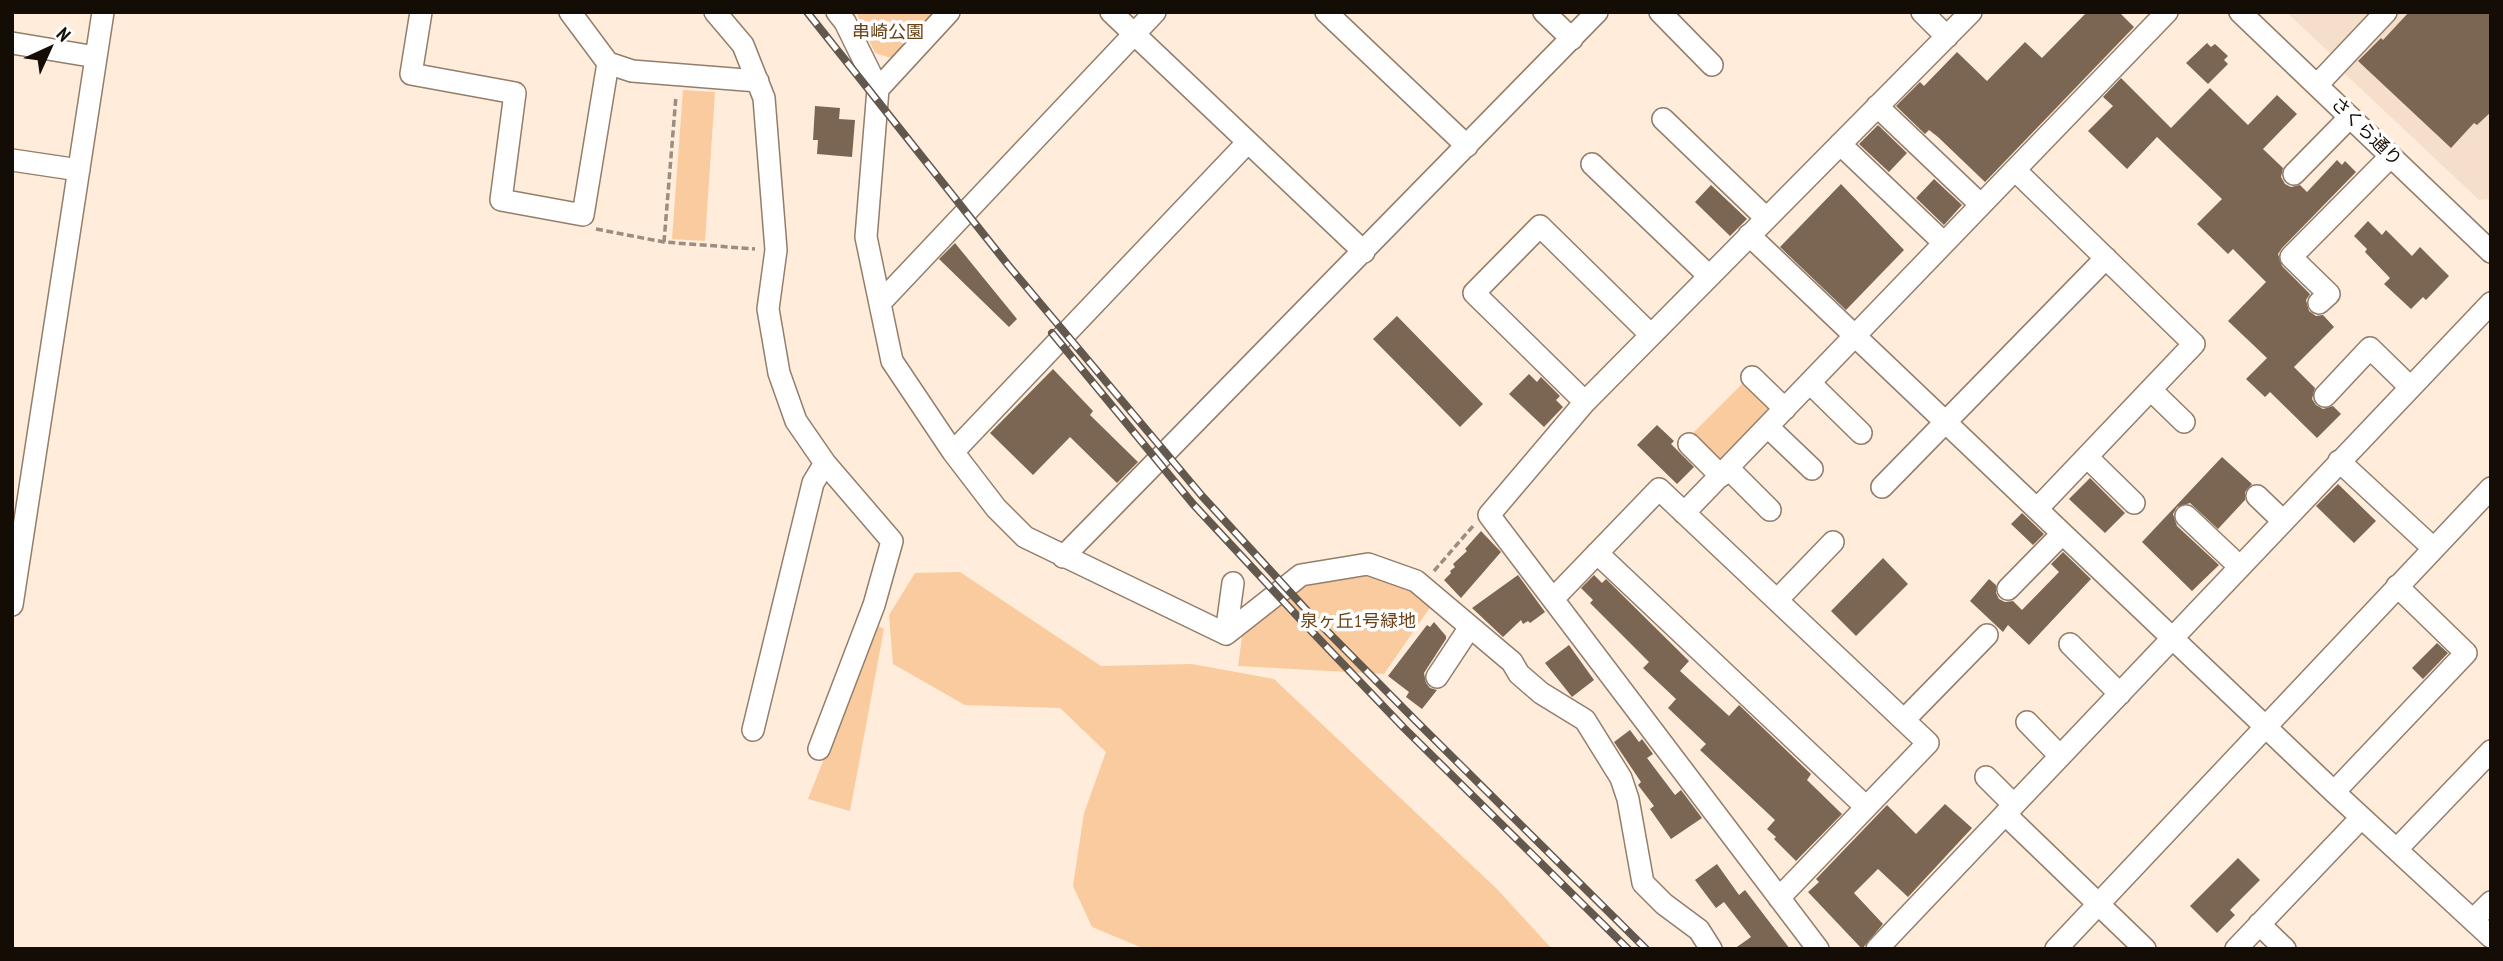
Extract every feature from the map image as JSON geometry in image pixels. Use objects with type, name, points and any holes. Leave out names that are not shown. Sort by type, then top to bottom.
[{"type":"street","points":[[12,605],[103,12]]},
{"type":"street","points":[[421,12],[411,74],[515,93],[501,200],[583,215],[608,63]]},
{"type":"street","points":[[570,12],[608,63],[632,71],[758,81]]},
{"type":"street","points":[[715,12],[743,45],[764,98],[776,250],[768,309],[779,373],[796,421],[825,463],[892,541],[874,605],[819,749]]},
{"type":"street","points":[[837,12],[845,22],[878,89],[866,237],[892,361],[953,452],[996,508],[1025,537],[1226,634]]},
{"type":"street","points":[[878,89],[949,12]]},
{"type":"street","points":[[1111,12],[1364,252]]},
{"type":"street","points":[[880,303],[1156,12]]},
{"type":"street","points":[[1326,12],[1467,146]]},
{"type":"street","points":[[1544,12],[1572,39]]},
{"type":"street","points":[[1063,557],[1597,12]]},
{"type":"street","points":[[1660,12],[1712,65]]},
{"type":"street","points":[[1922,12],[1947,37]]},
{"type":"street","points":[[1818,949],[1489,515],[1585,402],[1971,12]]},
{"type":"street","points":[[1684,513],[2167,12]]},
{"type":"street","name":"さくら通り","points":[[2240,12],[2491,252]]},
{"type":"street","points":[[2317,85],[2386,12]]},
{"type":"street","points":[[12,43],[96,57]]},
{"type":"street","points":[[1877,106],[1981,205]]},
{"type":"street","points":[[2294,174],[2350,117]]},
{"type":"street","points":[[1663,119],[1766,218]]},
{"type":"street","points":[[953,452],[1248,142]]},
{"type":"street","points":[[1840,144],[1944,243]]},
{"type":"street","points":[[2319,303],[2329,294],[2291,257],[2391,156]]},
{"type":"street","points":[[12,160],[79,170]]},
{"type":"street","points":[[1592,164],[1709,276]]},
{"type":"street","points":[[2015,170],[2194,344],[2037,509]]},
{"type":"street","points":[[1585,402],[1474,293],[1540,226],[1651,334]]},
{"type":"street","points":[[1749,235],[2361,818],[2491,937]]},
{"type":"street","points":[[1882,487],[2106,258]]},
{"type":"street","points":[[1877,949],[2491,303]]},
{"type":"street","points":[[2325,396],[2370,348],[2410,387]]},
{"type":"street","points":[[1752,377],[1785,409]]},
{"type":"street","points":[[1810,383],[1861,433]]},
{"type":"street","points":[[2151,390],[2184,422]]},
{"type":"street","points":[[1768,426],[1812,469]]},
{"type":"street","points":[[1689,444],[1770,510]]},
{"type":"street","points":[[2087,457],[2134,503]]},
{"type":"street","points":[[2339,461],[2433,548]]},
{"type":"street","points":[[753,730],[813,483],[825,463]]},
{"type":"street","points":[[2056,949],[2491,488]]},
{"type":"street","points":[[1553,599],[1659,489],[1928,743],[1779,898]]},
{"type":"street","points":[[2257,496],[2283,521]]},
{"type":"street","points":[[2186,516],[2240,567]]},
{"type":"street","points":[[2008,589],[2062,534]]},
{"type":"street","points":[[1777,600],[1833,542]]},
{"type":"street","points":[[1597,553],[1866,807]]},
{"type":"street","points":[[1226,634],[1301,575],[1368,564],[1416,581],[1512,662],[1519,674],[1541,693],[1585,720],[1621,778],[1628,799],[1643,883],[1664,904],[1699,930],[1711,949]]},
{"type":"street","points":[[1226,634],[1233,583]]},
{"type":"street","points":[[2334,792],[2466,653],[2397,586]]},
{"type":"street","points":[[1437,677],[1470,627]]},
{"type":"street","points":[[1904,720],[1987,635]]},
{"type":"street","points":[[2070,644],[2120,694]]},
{"type":"street","points":[[2027,722],[2060,756]]},
{"type":"street","points":[[2397,849],[2491,751]]},
{"type":"street","points":[[1986,777],[2009,810],[2145,949]]},
{"type":"street","points":[[2236,949],[2361,818]]},
{"type":"street","points":[[2473,920],[2491,902]]},
{"type":"street","points":[[2259,924],[2285,949]]},
{"type":"path","points":[[663,242],[677,76]]},
{"type":"path","points":[[583,215],[596,229],[663,242],[776,250]]},
{"type":"path","points":[[1422,586],[1481,516]]},
{"type":"shaded area","points":[[2286,12],[2372,12],[2332,55]]},
{"type":"shaded area","points":[[2400,12],[2491,12],[2491,199],[2479,200],[2343,72]]},
{"type":"green space","name":"串崎公園","points":[[856,12],[934,12],[891,58],[875,53]]},
{"type":"green space","points":[[683,90],[715,92],[705,241],[672,239]]},
{"type":"green space","points":[[1745,381],[1772,408],[1718,463],[1690,436]]},
{"type":"green space","name":"泉ヶ丘1号緑地","points":[[1367,569],[1413,585],[1433,603],[1384,674],[1238,666],[1243,630],[1309,579]]},
{"type":"green space","points":[[960,572],[1101,666],[1192,664],[1274,679],[1497,889],[1552,949],[1145,949],[1092,927],[1073,886],[1084,813],[1106,752],[1060,708],[965,705],[893,664],[889,615],[915,573]]},
{"type":"green space","points":[[877,625],[884,629],[850,811],[808,799]]},
{"type":"building","points":[[2087,12],[2119,12],[2134,27],[1985,182],[1938,137],[1929,130],[1925,134],[1896,106],[1920,82],[1924,86],[1957,52],[1987,81],[2025,42],[2042,58]]},
{"type":"building","points":[[2409,12],[2491,12],[2491,112],[2477,125],[2474,123],[2451,148],[2358,61],[2381,38],[2383,40]]},
{"type":"building","points":[[2207,43],[2211,47],[2215,44],[2228,56],[2224,60],[2228,64],[2208,84],[2186,63]]},
{"type":"building","points":[[2121,78],[2171,128],[2210,88],[2248,125],[2277,95],[2297,114],[2263,149],[2283,168],[2281,177],[2285,184],[2291,187],[2300,185],[2307,192],[2337,160],[2342,165],[2345,161],[2356,172],[2278,254],[2282,266],[2310,294],[2306,300],[2309,311],[2316,316],[2323,315],[2334,327],[2294,367],[2315,388],[2312,399],[2316,405],[2323,409],[2333,406],[2341,414],[2317,438],[2270,392],[2265,397],[2246,379],[2267,358],[2228,321],[2266,282],[2233,249],[2228,254],[2197,224],[2222,199],[2157,137],[2127,169],[2088,131],[2113,106],[2103,97]]},
{"type":"building","points":[[815,106],[840,108],[839,119],[855,120],[852,157],[817,154],[818,140],[813,140]]},
{"type":"building","points":[[1878,125],[1907,153],[1889,172],[1859,144]]},
{"type":"building","points":[[1934,179],[1962,205],[1944,225],[1916,198]]},
{"type":"building","points":[[1841,184],[1904,250],[1846,310],[1780,247]]},
{"type":"building","points":[[1711,185],[1747,219],[1730,236],[1695,202]]},
{"type":"building","points":[[2368,221],[2382,235],[2386,230],[2412,256],[2420,247],[2449,276],[2426,300],[2423,297],[2411,309],[2384,284],[2390,278],[2354,236]]},
{"type":"building","points":[[955,243],[1017,319],[1009,327],[939,259]]},
{"type":"building","points":[[1397,316],[1483,404],[1460,427],[1373,339]]},
{"type":"building","points":[[1053,369],[1093,411],[1090,415],[1138,462],[1117,483],[1070,437],[1033,475],[990,433]]},
{"type":"building","points":[[1529,374],[1537,382],[1541,377],[1560,396],[1556,400],[1563,407],[1544,427],[1509,394]]},
{"type":"building","points":[[1657,425],[1674,441],[1671,444],[1694,467],[1677,484],[1637,445]]},
{"type":"building","points":[[2222,457],[2252,484],[2245,492],[2245,500],[2218,529],[2190,503],[2177,507],[2173,514],[2177,526],[2219,565],[2192,591],[2142,542]]},
{"type":"building","points":[[2090,478],[2125,513],[2105,533],[2069,499]]},
{"type":"building","points":[[2338,484],[2376,521],[2354,543],[2316,506]]},
{"type":"building","points":[[2022,513],[2044,534],[2033,545],[2011,524]]},
{"type":"building","points":[[1481,531],[1501,552],[1461,598],[1444,580],[1455,567],[1453,564],[1467,551],[1465,549]]},
{"type":"building","points":[[2063,552],[2091,579],[2029,645],[2008,625],[2003,632],[1970,601],[1989,579],[1996,585],[1999,599],[2005,602],[2013,601],[2022,610],[2059,572],[2051,564]]},
{"type":"building","points":[[1883,558],[1908,584],[1856,636],[1831,611]]},
{"type":"building","points":[[1518,575],[1545,612],[1530,623],[1528,621],[1523,624],[1521,620],[1503,637],[1472,608]]},
{"type":"building","points":[[1594,575],[1602,583],[1606,579],[1689,661],[1680,671],[1729,716],[1739,705],[1811,774],[1807,780],[1842,814],[1796,861],[1767,829],[1775,820],[1700,750],[1706,744],[1668,708],[1676,699],[1643,668],[1649,662],[1590,603],[1593,600],[1581,588]]},
{"type":"building","points":[[1434,622],[1446,639],[1424,673],[1426,683],[1437,690],[1422,709],[1406,697],[1409,692],[1388,676],[1427,625],[1430,627]]},
{"type":"building","points":[[2437,643],[2448,653],[2423,679],[2412,668]]},
{"type":"building","points":[[1569,645],[1594,680],[1572,697],[1545,663]]},
{"type":"building","points":[[1630,730],[1639,742],[1642,739],[1653,754],[1647,758],[1675,795],[1681,790],[1702,818],[1671,839],[1650,809],[1654,806],[1638,785],[1641,782],[1614,742]]},
{"type":"building","points":[[1945,804],[1972,828],[1908,897],[1878,869],[1854,893],[1883,924],[1862,949],[1808,892],[1819,882],[1816,879],[1887,805],[1916,834]]},
{"type":"building","points":[[2238,858],[2260,880],[2230,910],[2235,915],[2217,933],[2190,906]]},
{"type":"building","points":[[1717,864],[1739,895],[1745,890],[1790,949],[1734,949],[1751,937],[1724,902],[1716,908],[1695,880]]},
{"type":"railway","points":[[807,12],[1008,265],[1202,496],[1311,615],[1646,949]]},
{"type":"railway","points":[[1052,333],[1193,504],[1299,618],[1404,728],[1628,949]]}]
